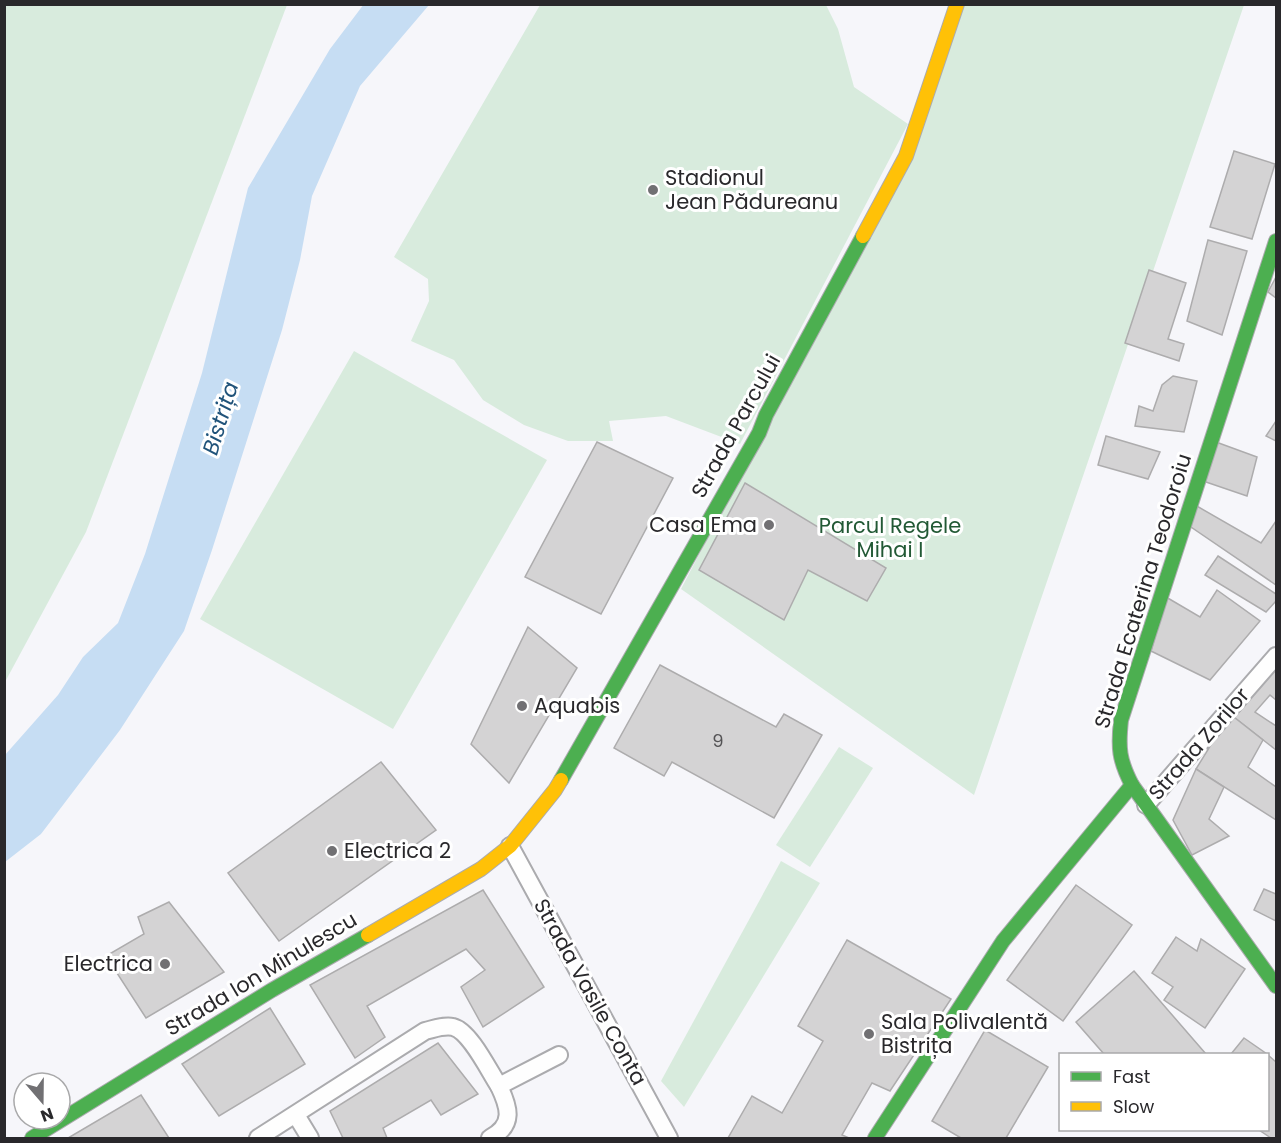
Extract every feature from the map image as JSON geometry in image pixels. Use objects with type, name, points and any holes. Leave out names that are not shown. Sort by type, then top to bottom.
[{"type":"street","name":"Strada Parcului","points":[[510,846],[555,790],[759,433],[766,415],[906,156],[957,4]]},
{"type":"street","name":"Strada Ecaterina Teodoroiu","points":[[1276,241],[1121,720],[1118,748],[1120,764],[1132,785],[1276,986]]},
{"type":"street","name":"Strada Zorilor","points":[[1146,805],[1276,656]]},
{"type":"street","points":[[875,1138],[1003,940],[1132,785]]},
{"type":"street","name":"Strada Ion Minulescu","points":[[32,1138],[272,990],[480,870],[510,846]]},
{"type":"street","name":"Strada Vasile Conta","points":[[510,846],[669,1138]]},
{"type":"street","points":[[258,1138],[425,1031],[443,1026],[455,1027],[467,1036],[499,1086],[508,1105],[508,1115],[504,1126],[490,1138]]},
{"type":"street","points":[[499,1086],[559,1056]]},
{"type":"street","points":[[296,1115],[310,1138]]},
{"type":"green space","points":[[5,4],[287,5],[86,532],[5,682]]},
{"type":"green space","name":"Stadionul Jean Pădureanu","points":[[540,5],[826,5],[838,29],[854,87],[908,124],[740,444],[666,416],[609,421],[613,441],[568,441],[524,425],[483,400],[454,360],[411,341],[429,301],[428,279],[394,257]]},
{"type":"green space","name":"Parcul Regele Mihai I","points":[[962,5],[1244,5],[974,795],[681,589],[906,157]]},
{"type":"green space","points":[[354,351],[547,460],[393,729],[200,619]]},
{"type":"green space","points":[[839,747],[873,768],[810,867],[776,845]]},
{"type":"green space","points":[[781,861],[820,883],[684,1107],[661,1081]]},
{"type":"water","name":"Bistrița","points":[[364,4],[429,5],[360,86],[312,196],[300,260],[282,330],[184,631],[120,730],[41,834],[5,862],[5,755],[58,695],[83,657],[118,623],[145,554],[202,373],[248,188],[330,49]]},
{"type":"building","points":[[1234,151],[1275,164],[1252,239],[1210,227]]},
{"type":"building","points":[[1208,240],[1247,251],[1222,335],[1187,321]]},
{"type":"building","points":[[1149,270],[1186,283],[1168,339],[1184,344],[1179,361],[1125,343]]},
{"type":"building","points":[[1276,277],[1276,298],[1268,292]]},
{"type":"building","points":[[1173,376],[1197,381],[1184,432],[1135,426],[1139,406],[1153,411],[1162,385]]},
{"type":"building","points":[[1276,421],[1276,441],[1266,436]]},
{"type":"building","points":[[1106,436],[1160,452],[1148,479],[1098,465]]},
{"type":"building","points":[[597,442],[673,478],[601,614],[525,577]]},
{"type":"building","points":[[1216,442],[1257,457],[1247,496],[1203,481]]},
{"type":"building","name":"Casa Ema","points":[[745,483],[886,568],[867,601],[808,570],[784,620],[699,570]]},
{"type":"building","points":[[1195,505],[1261,543],[1276,521],[1276,585],[1188,525]]},
{"type":"building","points":[[1218,556],[1276,594],[1276,601],[1266,612],[1205,575]]},
{"type":"building","points":[[1217,590],[1260,621],[1210,680],[1151,651],[1166,597],[1200,617]]},
{"type":"building","name":"Aquabis","points":[[528,627],[577,668],[509,783],[471,744]]},
{"type":"building","points":[[660,665],[776,727],[784,714],[822,735],[774,818],[672,762],[664,776],[614,748]]},
{"type":"building","points":[[1276,667],[1276,700],[1270,695],[1255,712],[1276,726],[1276,750],[1230,714]]},
{"type":"building","points":[[1230,714],[1263,740],[1248,767],[1276,787],[1276,820],[1196,769]]},
{"type":"building","name":"Electrica 2","points":[[381,762],[436,830],[279,941],[228,873]]},
{"type":"building","points":[[1196,769],[1224,787],[1209,819],[1229,836],[1192,855],[1173,820]]},
{"type":"building","points":[[1076,885],[1132,925],[1063,1021],[1007,980]]},
{"type":"building","points":[[1264,889],[1276,894],[1276,921],[1254,910]]},
{"type":"building","points":[[483,890],[544,987],[483,1027],[461,987],[485,970],[466,949],[367,1006],[385,1037],[355,1058],[310,985]]},
{"type":"building","name":"Electrica","points":[[169,902],[224,972],[146,1018],[106,956],[144,934],[138,917]]},
{"type":"building","points":[[1176,937],[1197,951],[1201,939],[1245,969],[1205,1028],[1164,1000],[1173,987],[1152,973]]},
{"type":"building","name":"Sala Polivalentă Bistrița","points":[[847,940],[951,999],[890,1091],[872,1083],[842,1135],[849,1138],[728,1138],[752,1096],[782,1113],[823,1041],[798,1026]]},
{"type":"building","points":[[1134,971],[1205,1053],[1103,1053],[1076,1022]]},
{"type":"building","points":[[270,1008],[305,1064],[219,1116],[182,1064]]},
{"type":"building","points":[[985,1030],[1048,1067],[1006,1138],[961,1138],[932,1121]]},
{"type":"building","points":[[1244,1038],[1266,1053],[1232,1053]]},
{"type":"building","points":[[438,1043],[478,1094],[441,1115],[431,1100],[383,1128],[387,1138],[343,1138],[330,1111]]},
{"type":"building","points":[[1269,1056],[1276,1062],[1276,1138],[1271,1138],[1260,1131],[1269,1131]]},
{"type":"building","points":[[141,1095],[169,1138],[68,1138]]},
{"type":"traffic: fast","points":[[561,780],[759,433],[766,415],[863,236]]},
{"type":"traffic: fast","points":[[1276,241],[1121,720],[1120,738],[1122,761],[1132,785],[1276,986]]},
{"type":"traffic: fast","points":[[875,1138],[1003,941],[1132,785]]},
{"type":"traffic: fast","points":[[32,1138],[272,990],[368,935]]},
{"type":"traffic: slow","points":[[863,236],[906,156],[957,4]]},
{"type":"traffic: slow","points":[[368,935],[481,869],[510,846],[561,780]]},
{"type":"place","name":"Stadionul Jean Pădureanu","points":[[653,190]]},
{"type":"place","name":"Casa Ema","points":[[769,525]]},
{"type":"place","name":"Aquabis","points":[[522,706]]},
{"type":"place","name":"Electrica 2","points":[[332,851]]},
{"type":"place","name":"Electrica","points":[[165,964]]},
{"type":"place","name":"Sala Polivalentă Bistrița","points":[[869,1034]]}]
